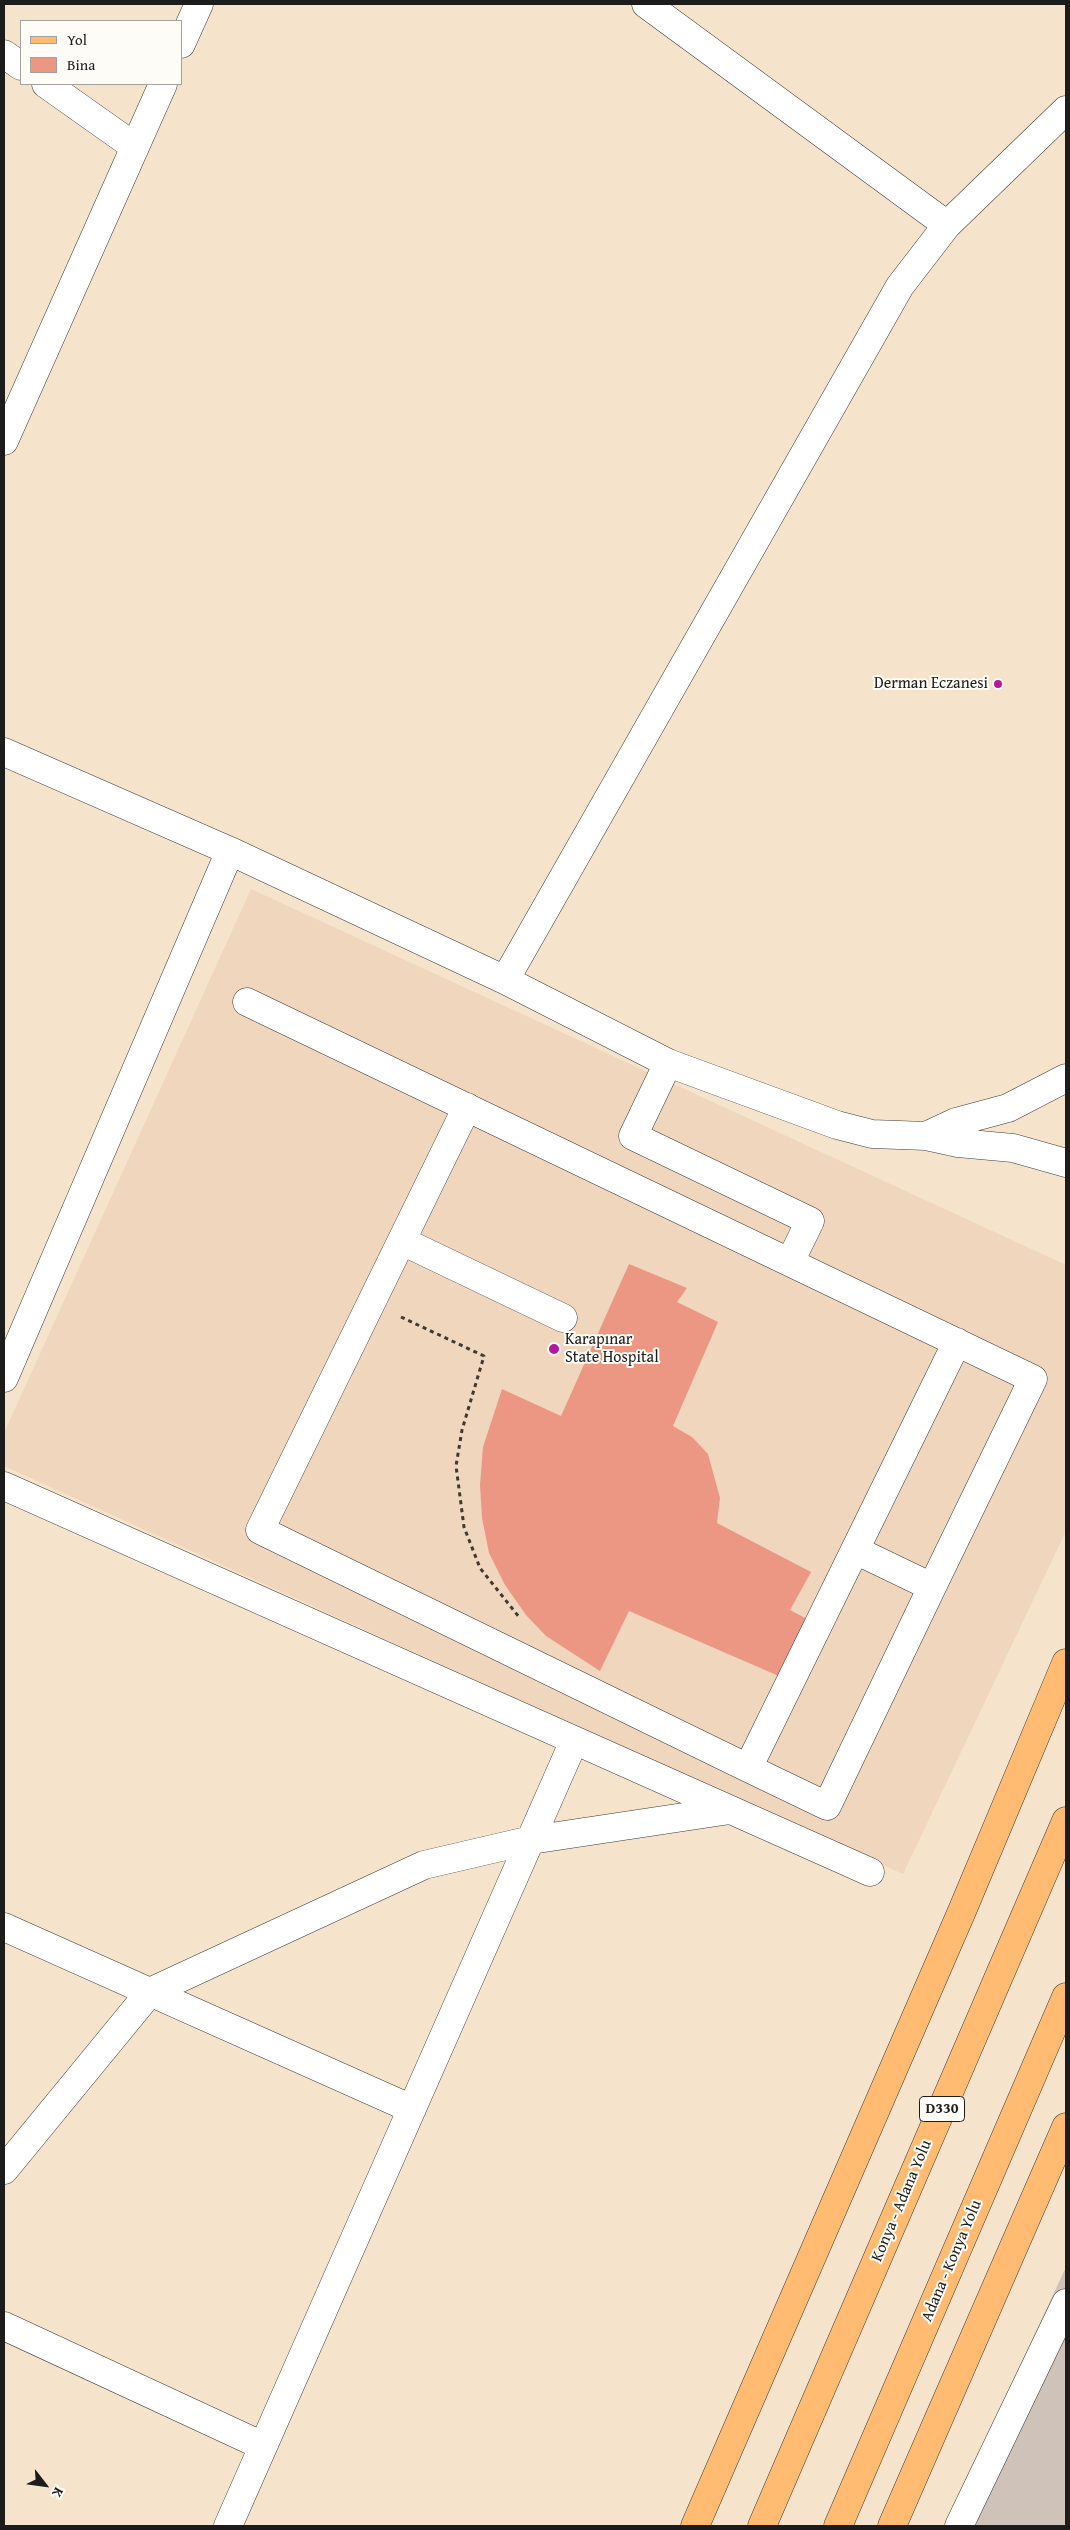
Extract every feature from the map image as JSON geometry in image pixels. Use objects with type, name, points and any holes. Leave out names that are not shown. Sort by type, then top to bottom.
[{"type":"main road","points":[[695,2526],[954,1930],[1066,1663]]},
{"type":"main road","name":"Konya - Adana Yolu","points":[[762,2526],[1066,1821]]},
{"type":"main road","name":"Adana - Konya Yolu","points":[[838,2526],[1066,1997]]},
{"type":"main road","points":[[892,2526],[1066,2127]]},
{"type":"street","points":[[182,42],[199,4]]},
{"type":"street","points":[[646,4],[947,225]]},
{"type":"street","points":[[4,54],[20,65]]},
{"type":"street","points":[[47,85],[134,147]]},
{"type":"street","points":[[4,441],[163,85]]},
{"type":"street","points":[[505,980],[900,286],[947,225],[1066,110]]},
{"type":"street","points":[[4,752],[230,851],[505,980],[668,1063],[846,1127],[872,1134],[926,1136],[958,1143],[1013,1148],[1066,1163]]},
{"type":"street","points":[[4,1378],[230,851]]},
{"type":"street","points":[[247,1002],[467,1107],[957,1342],[1033,1379],[827,1806],[260,1530],[467,1107]]},
{"type":"street","points":[[668,1063],[633,1136],[810,1221],[790,1262]]},
{"type":"street","points":[[926,1136],[956,1122],[1008,1108],[1066,1078]]},
{"type":"street","points":[[402,1241],[563,1318]]},
{"type":"street","points":[[748,1768],[957,1342]]},
{"type":"street","points":[[4,1486],[870,1872]]},
{"type":"street","points":[[855,1550],[932,1587]]},
{"type":"street","points":[[228,2526],[574,1741]]},
{"type":"street","points":[[4,2170],[150,1992],[424,1865],[531,1840],[730,1810]]},
{"type":"street","points":[[4,1927],[412,2109]]},
{"type":"street","points":[[959,2526],[1066,2304]]},
{"type":"street","points":[[4,2326],[263,2446]]},
{"type":"path","points":[[371,1302],[484,1356],[462,1430],[456,1466],[461,1505],[464,1527],[480,1568],[534,1636],[523,1658]]},
{"type":"shaded area","name":"Karapınar State Hospital","points":[[251,889],[1066,1265],[1066,1531],[903,1874],[4,1466],[4,1433]]},
{"type":"shaded area","points":[[1066,2267],[1066,2526],[945,2526]]},
{"type":"building","points":[[629,1264],[687,1288],[677,1302],[718,1322],[673,1426],[692,1437],[708,1454],[720,1498],[717,1523],[811,1572],[790,1610],[807,1619],[781,1677],[629,1611],[600,1671],[546,1636],[526,1615],[505,1585],[489,1553],[482,1518],[480,1485],[483,1447],[502,1389],[561,1416]]},
{"type":"place","name":"Derman Eczanesi","points":[[998,684]]},
{"type":"place","name":"Karapınar State Hospital","points":[[554,1349]]}]
